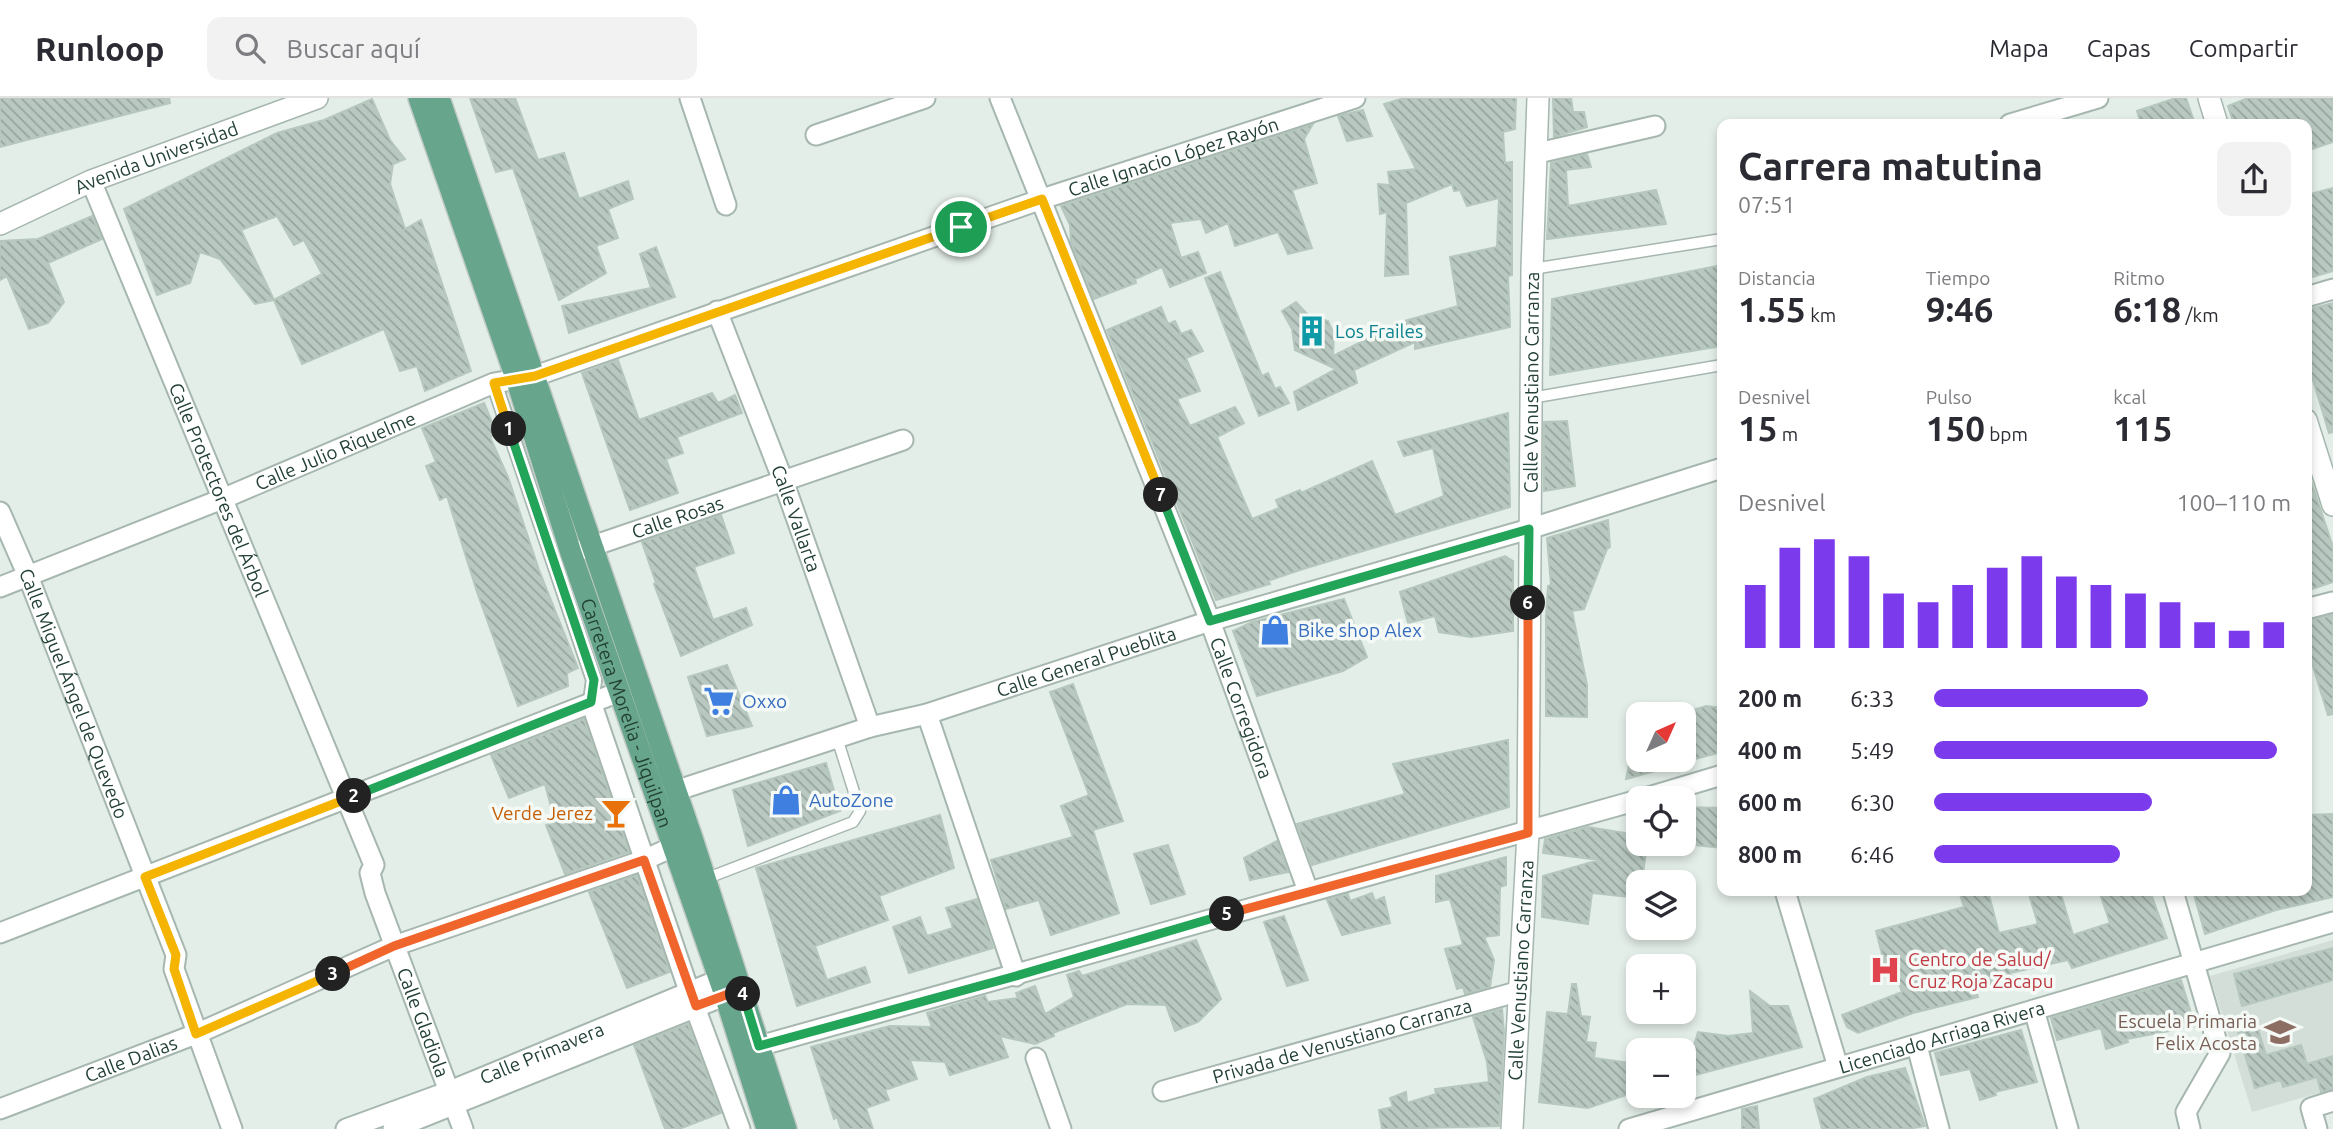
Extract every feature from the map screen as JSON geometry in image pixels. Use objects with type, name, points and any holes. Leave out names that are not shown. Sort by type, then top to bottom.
[{"type":"main road","name":"Carretera Morelia - Jiquilpan","points":[[419,98],[592,547],[676,790],[705,880],[767,1129]]},
{"type":"main road","name":"Carretera Morelia - Jiquilpan","points":[[439,98],[525,377],[571,553],[671,847],[759,1046],[786,1129]]},
{"type":"street","name":"Avenida Universidad","points":[[0,224],[91,181],[317,98]]},
{"type":"street","points":[[690,98],[726,205]]},
{"type":"street","points":[[816,135],[925,98]]},
{"type":"street","name":"Calle Corregidora","points":[[999,98],[1210,621],[1308,891]]},
{"type":"street","name":"Calle Ignacio López Rayón","points":[[525,377],[1042,199],[1355,98]]},
{"type":"street","name":"Calle Venustiano Carranza","points":[[1512,1129],[1528,833],[1532,269],[1538,98]]},
{"type":"street","points":[[2027,119],[2098,98]]},
{"type":"street","points":[[2209,98],[2215,119]]},
{"type":"street","points":[[1538,153],[1654,126]]},
{"type":"street","name":"Calle Protectores del Árbol","points":[[91,181],[345,799]]},
{"type":"street","points":[[2312,295],[2333,289]]},
{"type":"street","name":"Calle Vallarta","points":[[717,311],[783,483],[870,727]]},
{"type":"street","name":"Calle Julio Riquelme","points":[[0,587],[222,499],[494,383],[525,377]]},
{"type":"street","points":[[494,383],[594,680],[591,702],[692,998],[740,1129]]},
{"type":"street","points":[[2312,439],[2333,505]]},
{"type":"street","name":"Calle Rosas","points":[[571,553],[903,440]]},
{"type":"street","name":"Calle General Pueblita","points":[[655,797],[870,727],[927,714],[1210,621],[1529,529],[1717,470]]},
{"type":"street","name":"Calle Miguel Ángel de Quevedo","points":[[0,512],[28,576],[176,955],[174,969],[232,1129]]},
{"type":"street","points":[[2312,607],[2333,602]]},
{"type":"street","points":[[0,933],[619,692]]},
{"type":"street","points":[[927,714],[1016,976]]},
{"type":"street","points":[[1685,786],[1717,776]]},
{"type":"street","name":"Calle Gladiola","points":[[345,799],[374,865],[370,873],[375,892],[463,1129]]},
{"type":"street","points":[[759,1046],[1626,804]]},
{"type":"street","name":"Calle Dalias","points":[[0,1109],[196,1034],[394,946],[644,860],[692,838]]},
{"type":"street","points":[[1787,896],[1838,1067]]},
{"type":"street","points":[[2175,896],[2220,1053],[2186,1112],[2190,1129]]},
{"type":"street","name":"Licenciado Arriaga Rivera","points":[[1629,1129],[2333,922]]},
{"type":"street","name":"Calle Primavera","points":[[393,1129],[452,1099],[731,984]]},
{"type":"street","name":"Privada de Venustiano Carranza","points":[[1163,1091],[1520,991]]},
{"type":"street","points":[[2034,1010],[2068,1129]]},
{"type":"street","points":[[1917,1046],[1939,1129]]},
{"type":"street","points":[[1036,1058],[1061,1129]]},
{"type":"street","name":"Calle Primavera","points":[[346,1129],[452,1099]]},
{"type":"street","points":[[2317,1129],[2311,1108],[2333,1101]]},
{"type":"lane","points":[[1532,269],[1717,240]]},
{"type":"lane","points":[[1531,398],[1717,366]]},
{"type":"lane","points":[[705,880],[852,822],[860,811],[837,738]]},
{"type":"shaded area","name":"Escuela Primaria Felix Acosta","points":[[2333,940],[2333,1089],[2252,1112],[2210,976]]},
{"type":"building","points":[[0,98],[169,98],[170,103],[0,147]]},
{"type":"building","points":[[470,98],[515,98],[538,160],[564,153],[579,199],[628,181],[633,199],[608,209],[618,238],[596,246],[606,273],[559,300],[513,168],[496,172]]},
{"type":"building","points":[[1404,98],[1516,98],[1515,129],[1503,132],[1505,163],[1512,162],[1512,275],[1508,276],[1510,327],[1415,349],[1415,342],[1354,370],[1357,383],[1298,410],[1294,392],[1336,369],[1295,350],[1292,329],[1282,311],[1296,302],[1308,315],[1328,321],[1334,334],[1333,356],[1401,322],[1458,306],[1450,257],[1497,247],[1499,198],[1467,206],[1460,190],[1454,191],[1452,184],[1406,203],[1408,274],[1385,276],[1387,212],[1380,214],[1378,184],[1390,185],[1388,172],[1416,169],[1384,104]]},
{"type":"building","points":[[1553,98],[1571,98],[1573,112],[1584,112],[1587,127],[1554,137]]},
{"type":"building","points":[[2176,98],[2186,98],[2193,119],[2139,119],[2137,111]]},
{"type":"building","points":[[2248,98],[2333,98],[2333,142],[2312,149],[2312,119],[2232,119],[2228,106]]},
{"type":"building","points":[[372,99],[390,140],[405,159],[393,164],[390,184],[405,229],[421,220],[471,371],[425,391],[417,366],[400,371],[384,329],[302,364],[274,300],[255,304],[220,259],[200,252],[190,283],[157,295],[124,209],[277,133],[324,120]],"holes":[[[277,216],[294,245],[304,240],[322,274],[274,300],[241,230]]]},
{"type":"building","points":[[1363,110],[1372,136],[1347,141],[1338,116]]},
{"type":"building","points":[[1313,124],[1304,139],[1317,183],[1292,190],[1312,248],[1288,254],[1278,232],[1235,246],[1228,223],[1206,233],[1201,219],[1170,223],[1181,258],[1198,252],[1206,273],[1170,287],[1162,267],[1135,279],[1136,283],[1094,299],[1071,242],[1070,225],[1061,206]]},
{"type":"building","points":[[1587,154],[1591,167],[1566,170],[1568,206],[1656,190],[1666,224],[1547,239],[1551,163]]},
{"type":"building","points":[[2333,188],[2333,271],[2312,277],[2312,193]]},
{"type":"building","points":[[92,216],[102,239],[48,263],[64,302],[48,323],[29,329],[7,276],[0,280],[0,241],[38,239]]},
{"type":"building","points":[[656,247],[675,297],[569,333],[562,306],[651,288],[640,254]]},
{"type":"building","points":[[1717,266],[1717,347],[1550,375],[1552,299]]},
{"type":"building","points":[[1220,272],[1262,376],[1268,373],[1275,389],[1280,387],[1289,403],[1259,416],[1205,278]]},
{"type":"building","points":[[2333,303],[2333,432],[2329,433],[2312,377],[2312,308]]},
{"type":"building","points":[[1161,307],[1168,324],[1175,321],[1181,334],[1191,330],[1203,351],[1186,358],[1200,391],[1177,399],[1190,426],[1235,407],[1244,423],[1217,437],[1252,519],[1279,508],[1276,500],[1300,490],[1301,493],[1372,461],[1395,515],[1444,496],[1433,448],[1404,456],[1398,442],[1508,413],[1510,507],[1303,569],[1268,581],[1270,584],[1216,600],[1107,330]]},
{"type":"building","points":[[618,360],[639,420],[712,393],[718,403],[735,395],[742,413],[677,437],[683,453],[666,459],[678,493],[630,510],[582,373]]},
{"type":"building","points":[[484,403],[497,434],[490,437],[508,477],[539,570],[578,668],[567,673],[568,686],[518,706],[477,592],[447,496],[440,500],[426,466],[436,462],[422,428]]},
{"type":"building","points":[[1567,421],[1575,486],[1544,491],[1544,422]]},
{"type":"building","points":[[2312,484],[2333,547],[2333,582],[2312,589]]},
{"type":"building","points":[[721,515],[734,553],[694,567],[713,620],[746,608],[752,625],[681,656],[654,584],[656,583],[642,542]]},
{"type":"building","points":[[1608,520],[1610,547],[1584,609],[1572,611],[1587,685],[1587,717],[1546,716],[1546,617],[1548,586],[1551,585],[1547,538]]},
{"type":"building","points":[[1505,556],[1513,561],[1513,631],[1471,637],[1439,632],[1435,616],[1408,623],[1400,592]]},
{"type":"building","points":[[1344,599],[1367,657],[1343,671],[1257,696],[1233,631],[1252,622]]},
{"type":"building","points":[[2333,615],[2333,714],[2328,715],[2312,663],[2312,620]]},
{"type":"building","name":"Oxxo","points":[[727,665],[752,726],[707,736],[688,677]]},
{"type":"building","points":[[1073,684],[1123,821],[1093,830],[1119,913],[1051,935],[1039,900],[1006,909],[991,860],[1073,837],[1061,806],[1089,795],[1050,692]]},
{"type":"building","points":[[1706,706],[1717,707],[1717,753],[1696,759],[1696,709]]},
{"type":"building","points":[[584,719],[629,852],[565,874],[546,825],[555,822],[545,784],[509,798],[491,755]]},
{"type":"building","points":[[1508,740],[1509,807],[1312,865],[1297,824],[1405,794],[1393,764]]},
{"type":"building","name":"AutoZone","points":[[826,763],[840,811],[748,846],[733,790]]},
{"type":"building","points":[[1627,772],[1651,772],[1626,779]]},
{"type":"building","points":[[1696,807],[1717,808],[1717,847],[1696,845]]},
{"type":"building","points":[[2333,814],[2333,897],[2276,910],[2205,934],[2194,896],[2312,896],[2312,815]]},
{"type":"building","points":[[940,815],[954,868],[879,896],[888,920],[815,946],[827,980],[865,967],[870,982],[797,1006],[756,868]]},
{"type":"building","points":[[1588,827],[1626,833],[1626,856],[1645,856],[1644,870],[1626,870],[1626,897],[1592,893],[1588,924],[1542,917],[1543,876],[1599,860],[1543,853],[1545,839]]},
{"type":"building","points":[[1277,841],[1288,872],[1250,880],[1244,858]]},
{"type":"building","points":[[1168,845],[1185,894],[1151,904],[1134,854]]},
{"type":"building","points":[[1506,857],[1506,885],[1500,887],[1499,935],[1484,937],[1494,960],[1490,987],[1465,994],[1463,987],[1457,989],[1445,949],[1463,945],[1450,899],[1436,902],[1436,876]]},
{"type":"building","points":[[637,875],[670,972],[627,988],[589,892]]},
{"type":"building","points":[[1372,893],[1375,901],[1384,897],[1390,923],[1342,935],[1327,900],[1348,894],[1350,901]]},
{"type":"building","points":[[1961,896],[1989,896],[1999,933],[2038,924],[2030,896],[2061,896],[2073,935],[2110,923],[2101,896],[2152,896],[2167,938],[2072,968],[2068,960],[2010,973],[2012,982],[1976,991],[1978,997],[1913,1013],[1858,1033],[1847,1027],[1842,1015],[1902,992],[1892,963],[1885,966],[1876,931],[1964,907]]},
{"type":"building","points":[[977,899],[993,948],[909,973],[893,927],[920,917],[927,936],[953,928],[946,908]]},
{"type":"building","points":[[1284,916],[1308,980],[1287,986],[1264,922]]},
{"type":"building","points":[[1196,940],[1221,999],[1198,1022],[1175,1031],[1166,1005],[1127,1004],[1053,1033],[1054,1036],[1035,1044],[1000,1036],[1008,1057],[950,1075],[945,1062],[910,1060],[917,1079],[885,1090],[889,1100],[866,1108],[873,1129],[841,1129],[837,1117],[834,1119],[811,1047],[890,1026],[932,1027],[927,1013],[985,996],[988,1002],[1018,998],[1016,993],[1035,986],[1045,1014],[1074,997],[1067,975],[1079,971],[1082,976]]},
{"type":"building","points":[[2333,948],[2333,980],[2242,1006],[2234,974]]},
{"type":"building","points":[[2181,980],[2195,1026],[2127,1039],[2128,1042],[2106,1049],[2101,1028],[2057,1040],[2051,1018]]},
{"type":"building","points":[[1572,984],[1576,984],[1581,1016],[1590,1017],[1586,1042],[1596,1043],[1594,1058],[1626,1062],[1626,1095],[1588,1108],[1539,1102],[1547,1012],[1568,1014]]},
{"type":"building","points":[[1750,991],[1770,1006],[1788,1006],[1802,1047],[1696,1075],[1698,1032],[1728,1036],[1753,1033]]},
{"type":"building","points":[[1502,1009],[1504,1032],[1499,1126],[1382,1129],[1379,1110],[1393,1107],[1390,1098],[1406,1092],[1407,1103],[1436,1094],[1435,1089],[1489,1082],[1487,1062],[1473,1017]]},
{"type":"building","points":[[2254,1016],[2266,1055],[2301,1045],[2307,1064],[2333,1056],[2333,1089],[2321,1092],[2317,1077],[2283,1087],[2281,1080],[2255,1088],[2235,1022]]},
{"type":"building","points":[[688,1024],[721,1113],[679,1129],[665,1129],[634,1045]]},
{"type":"building","points":[[2021,1030],[2037,1082],[1995,1092],[1996,1095],[1980,1100],[1970,1069],[1941,1075],[1935,1053]]},
{"type":"building","points":[[1905,1068],[1925,1126],[1908,1129],[1822,1129],[1814,1099],[1867,1077]]},
{"type":"building","points":[[1757,1106],[1759,1129],[1742,1129],[1742,1109]]},
{"type":"place","name":"Los Frailes","points":[[1312,331]]},
{"type":"place","name":"Bike shop Alex","points":[[1275,630]]},
{"type":"place","name":"Oxxo","points":[[719,701]]},
{"type":"place","name":"AutoZone","points":[[786,800]]},
{"type":"place","name":"Verde Jerez","points":[[616,813]]},
{"type":"place","name":"Centro de Salud/ Cruz Roja Zacapu","points":[[1885,970]]},
{"type":"place","name":"Escuela Primaria Felix Acosta","points":[[2280,1032]]},
{"type":"route","points":[[1042,199],[1210,621],[1529,529],[1528,833],[1308,891],[1016,976],[759,1046],[742,989],[696,1006],[644,860],[394,946],[196,1034],[174,969],[176,955],[145,877],[591,702],[594,680],[494,383],[535,376],[961,227],[1042,199]]}]
